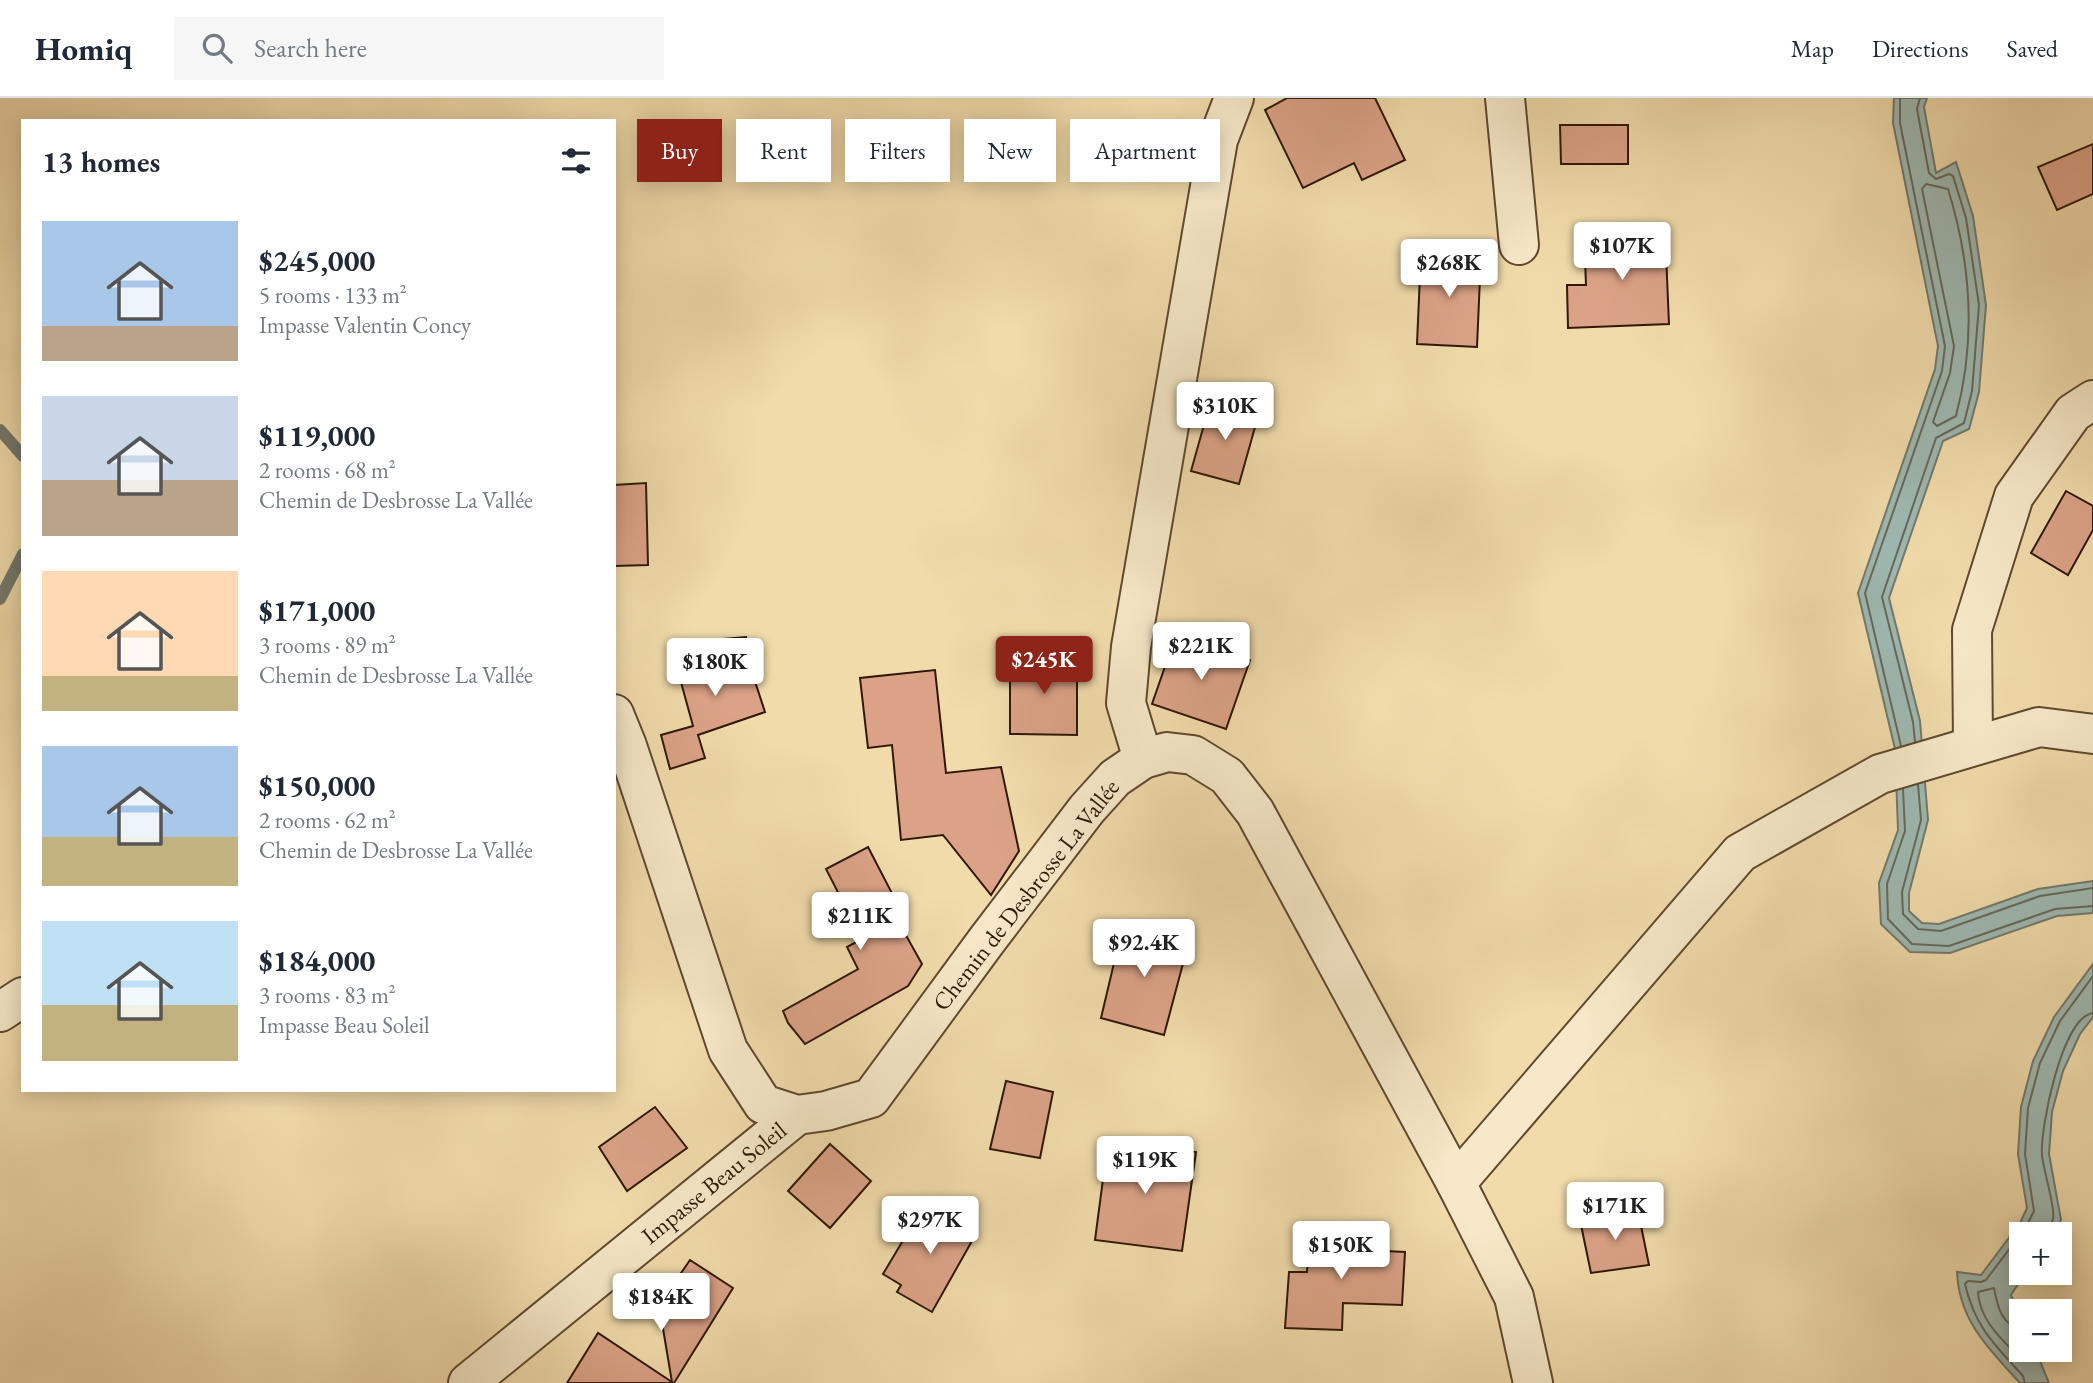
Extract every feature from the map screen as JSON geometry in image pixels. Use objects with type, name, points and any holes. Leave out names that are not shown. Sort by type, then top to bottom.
[{"type":"street","points":[[1143,760],[1126,703],[1131,647],[1219,140],[1234,98]]},
{"type":"street","points":[[1505,98],[1520,245]]},
{"type":"street","points":[[1973,746],[1972,630],[2014,496],[2073,413],[2093,400]]},
{"type":"street","name":"Chemin de Desbrosse La Vallée","points":[[616,719],[728,1051],[763,1104],[797,1115],[826,1111],[871,1098],[987,940],[1087,810],[1115,778],[1143,760],[1167,752],[1193,755],[1227,776],[1255,812],[1456,1183],[1514,1297],[1533,1383]]},
{"type":"street","points":[[1456,1183],[1740,853],[1880,774],[2039,727],[2093,734]]},
{"type":"street","points":[[0,1012],[21,998]]},
{"type":"street","name":"Impasse Beau Soleil","points":[[468,1383],[797,1115]]},
{"type":"water","points":[[1894,98],[1927,98],[1924,107],[1936,173],[1956,162],[1973,216],[1986,305],[1979,392],[1969,429],[1943,441],[1889,598],[1920,721],[1928,820],[1909,893],[1909,911],[1922,923],[1939,924],[2038,889],[2093,881],[2093,913],[2057,916],[1950,953],[1910,952],[1881,924],[1879,883],[1898,830],[1895,749],[1858,593],[1935,369],[1938,346],[1893,123]]},
{"type":"water","points":[[2093,964],[2093,1017],[2080,1034],[2063,1071],[2052,1112],[2049,1154],[2061,1220],[2020,1222],[2027,1208],[2018,1154],[2021,1107],[2033,1061],[2054,1017]]},
{"type":"water","points":[[2009,1238],[2009,1285],[2018,1285],[2011,1295],[2013,1299],[2009,1299],[2009,1362],[2040,1362],[2049,1383],[2020,1383],[1978,1333],[1963,1305],[1957,1272],[1981,1275]]},
{"type":"building","points":[[1287,98],[1375,98],[1405,160],[1362,180],[1354,163],[1303,188],[1265,110]]},
{"type":"building","points":[[1560,125],[1628,125],[1628,164],[1561,164]]},
{"type":"building","points":[[2093,144],[2093,194],[2057,210],[2038,167]]},
{"type":"building","points":[[1665,230],[1669,324],[1568,328],[1567,285],[1586,285],[1584,234]]},
{"type":"building","points":[[1421,252],[1481,255],[1477,347],[1417,344]]},
{"type":"building","points":[[1211,400],[1259,413],[1239,484],[1191,471]]},
{"type":"building","points":[[646,483],[648,565],[616,566],[616,485]]},
{"type":"building","points":[[2066,491],[2093,506],[2093,530],[2068,575],[2031,553]]},
{"type":"building","points":[[1176,635],[1250,660],[1226,729],[1152,704]]},
{"type":"building","points":[[746,637],[749,663],[765,712],[698,735],[705,758],[670,769],[661,735],[693,726],[679,675],[708,667],[700,641]]},
{"type":"building","points":[[1010,657],[1077,658],[1077,735],[1010,734]]},
{"type":"building","points":[[935,670],[946,773],[1001,767],[1019,851],[991,895],[943,835],[901,840],[892,745],[868,748],[860,678]]},
{"type":"building","points":[[868,847],[896,901],[889,905],[922,964],[908,986],[805,1044],[788,1023],[783,1011],[858,969],[847,947],[862,939],[826,869]]},
{"type":"building","points":[[1123,925],[1189,941],[1164,1035],[1101,1018]]},
{"type":"building","points":[[1006,1081],[1053,1092],[1040,1158],[990,1149]]},
{"type":"building","points":[[655,1107],[687,1148],[627,1191],[599,1147]]},
{"type":"building","points":[[1108,1141],[1196,1152],[1182,1251],[1095,1240]]},
{"type":"building","points":[[830,1144],[871,1181],[830,1228],[788,1191]]},
{"type":"building","points":[[923,1207],[936,1207],[977,1232],[932,1312],[897,1292],[901,1285],[883,1274]]},
{"type":"building","points":[[1638,1211],[1649,1265],[1591,1273],[1580,1220]]},
{"type":"building","points":[[1310,1225],[1347,1227],[1346,1249],[1405,1252],[1402,1305],[1343,1303],[1342,1330],[1285,1328],[1289,1272],[1307,1272]]},
{"type":"building","points":[[690,1260],[733,1288],[674,1383],[567,1383],[598,1333],[672,1382],[659,1305]]},
{"type":"waterway","points":[[0,430],[21,454]]},
{"type":"waterway","points":[[0,599],[21,558]]}]
